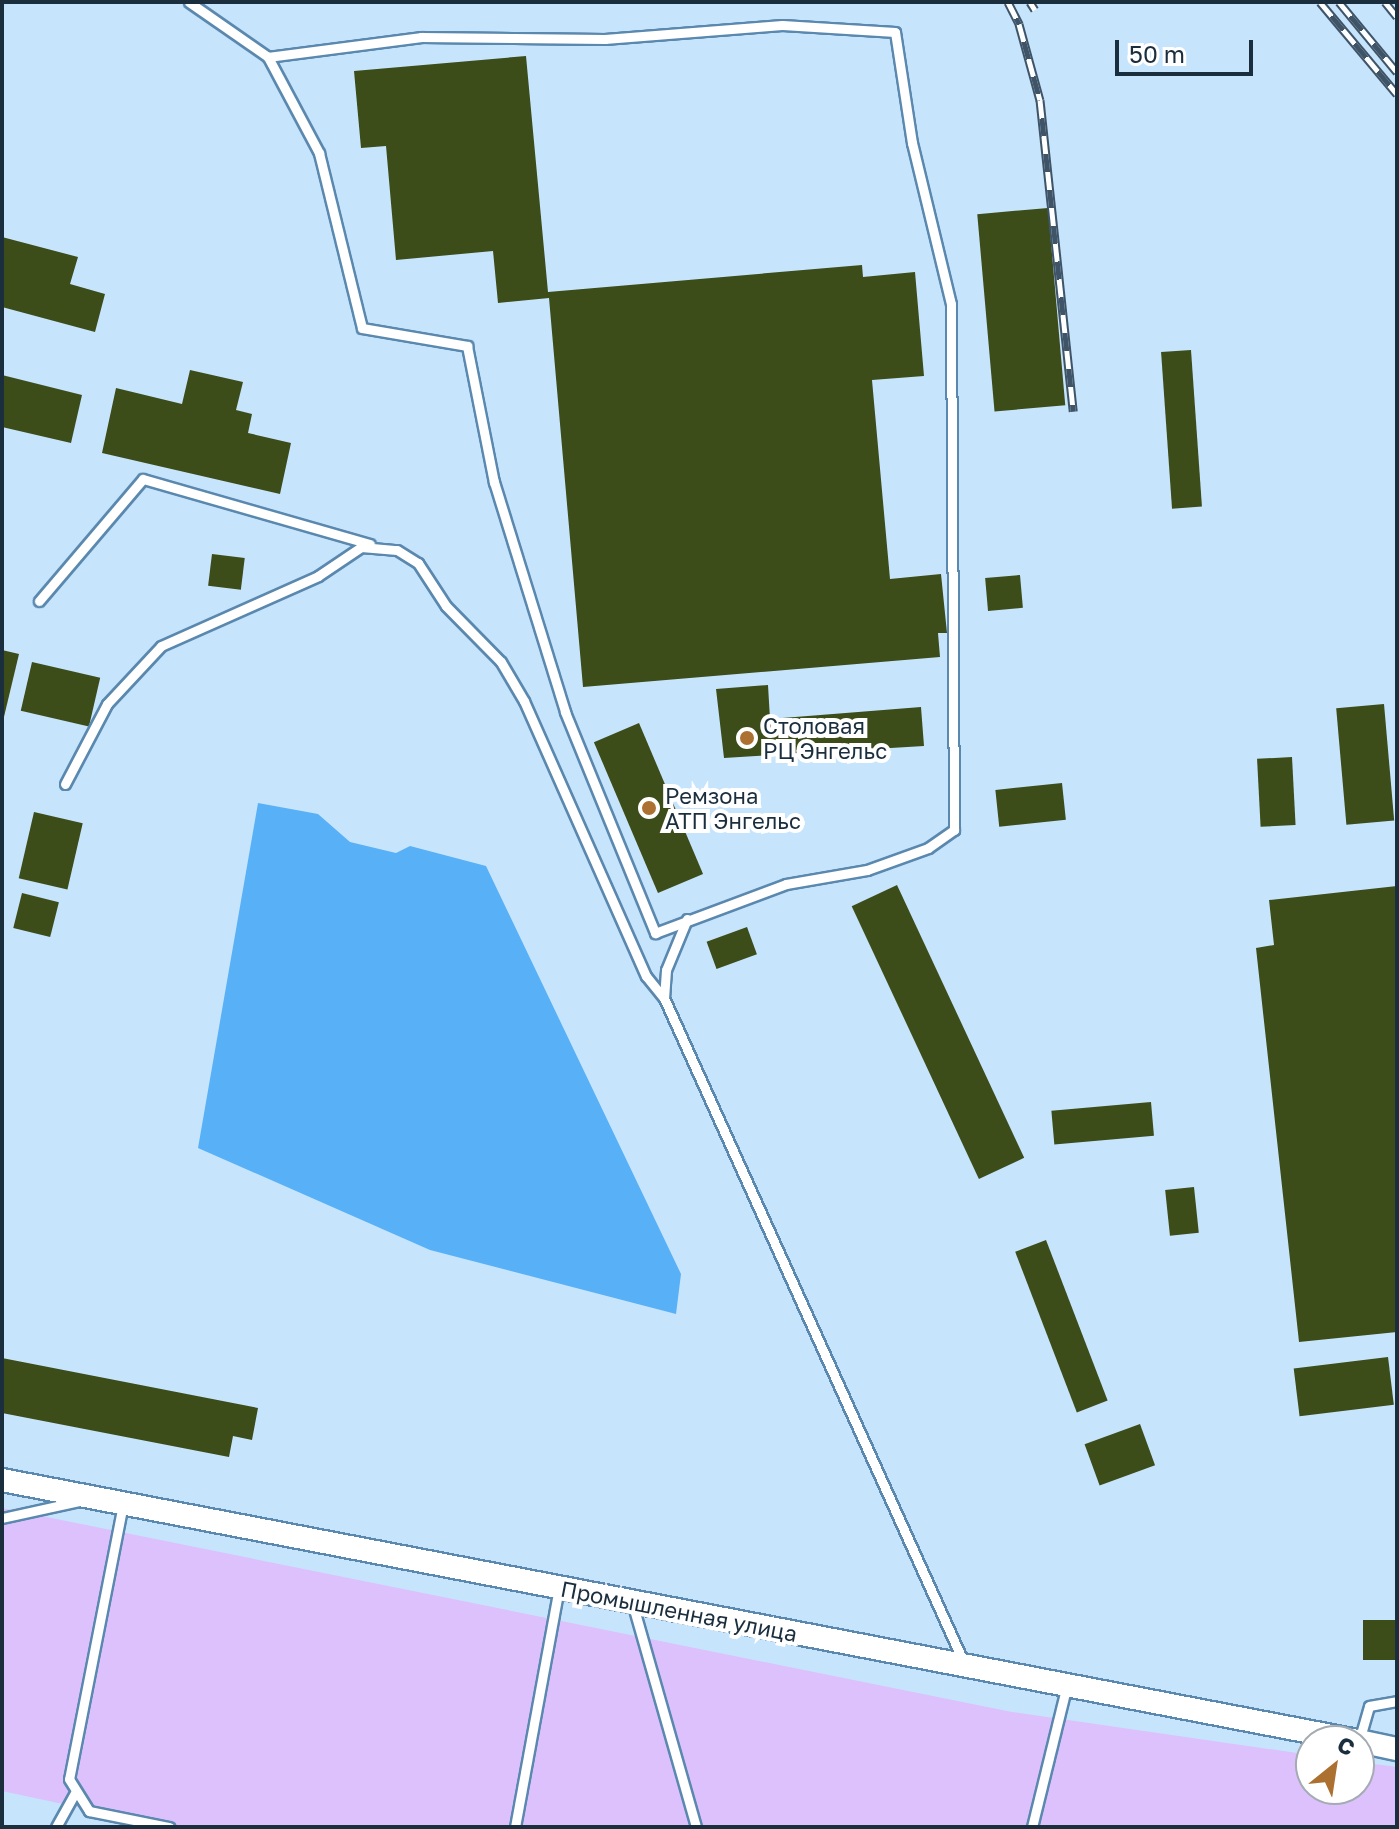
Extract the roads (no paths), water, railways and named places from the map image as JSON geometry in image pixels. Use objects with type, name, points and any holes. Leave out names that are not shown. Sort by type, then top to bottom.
[{"type":"street","name":"Промышленная улица","points":[[2,1480],[1295,1729]]},
{"type":"street","name":"Промышленная улица","points":[[1375,1744],[1397,1749]]},
{"type":"lane","points":[[189,2],[268,57],[319,153],[362,328],[467,346],[494,482],[565,712],[655,933],[786,884],[867,870],[928,848],[954,830],[951,304],[912,143],[895,32],[782,25],[605,39],[421,37],[268,57]]},
{"type":"lane","points":[[39,601],[143,479],[373,545],[418,563],[446,606],[501,662],[524,701],[646,976],[664,998],[965,1666]]},
{"type":"lane","points":[[65,784],[107,704],[161,646],[318,576],[373,545]]},
{"type":"lane","points":[[664,998],[666,970],[687,919]]},
{"type":"lane","points":[[2,1518],[94,1498]]},
{"type":"lane","points":[[123,1504],[69,1779],[89,1811],[169,1827]]},
{"type":"lane","points":[[515,1827],[559,1587]]},
{"type":"lane","points":[[632,1602],[696,1827]]},
{"type":"lane","points":[[1032,1827],[1067,1685]]},
{"type":"lane","points":[[1363,1725],[1369,1706],[1397,1701]]},
{"type":"lane","points":[[56,1827],[76,1791]]},
{"type":"water","points":[[258,803],[318,814],[350,842],[396,853],[410,846],[486,866],[681,1274],[676,1314],[430,1250],[198,1148]]},
{"type":"railway","points":[[1008,2],[1019,24],[1040,100],[1073,411]]},
{"type":"railway","points":[[1030,2],[1035,10]]},
{"type":"railway","points":[[1320,2],[1397,94]]},
{"type":"railway","points":[[1339,2],[1397,72]]},
{"type":"railway","points":[[1385,2],[1397,17]]},
{"type":"place","name":"Столовая РЦ Энгельс","points":[[747,738]]},
{"type":"place","name":"Ремзона АТП Энгельс","points":[[649,808]]}]
